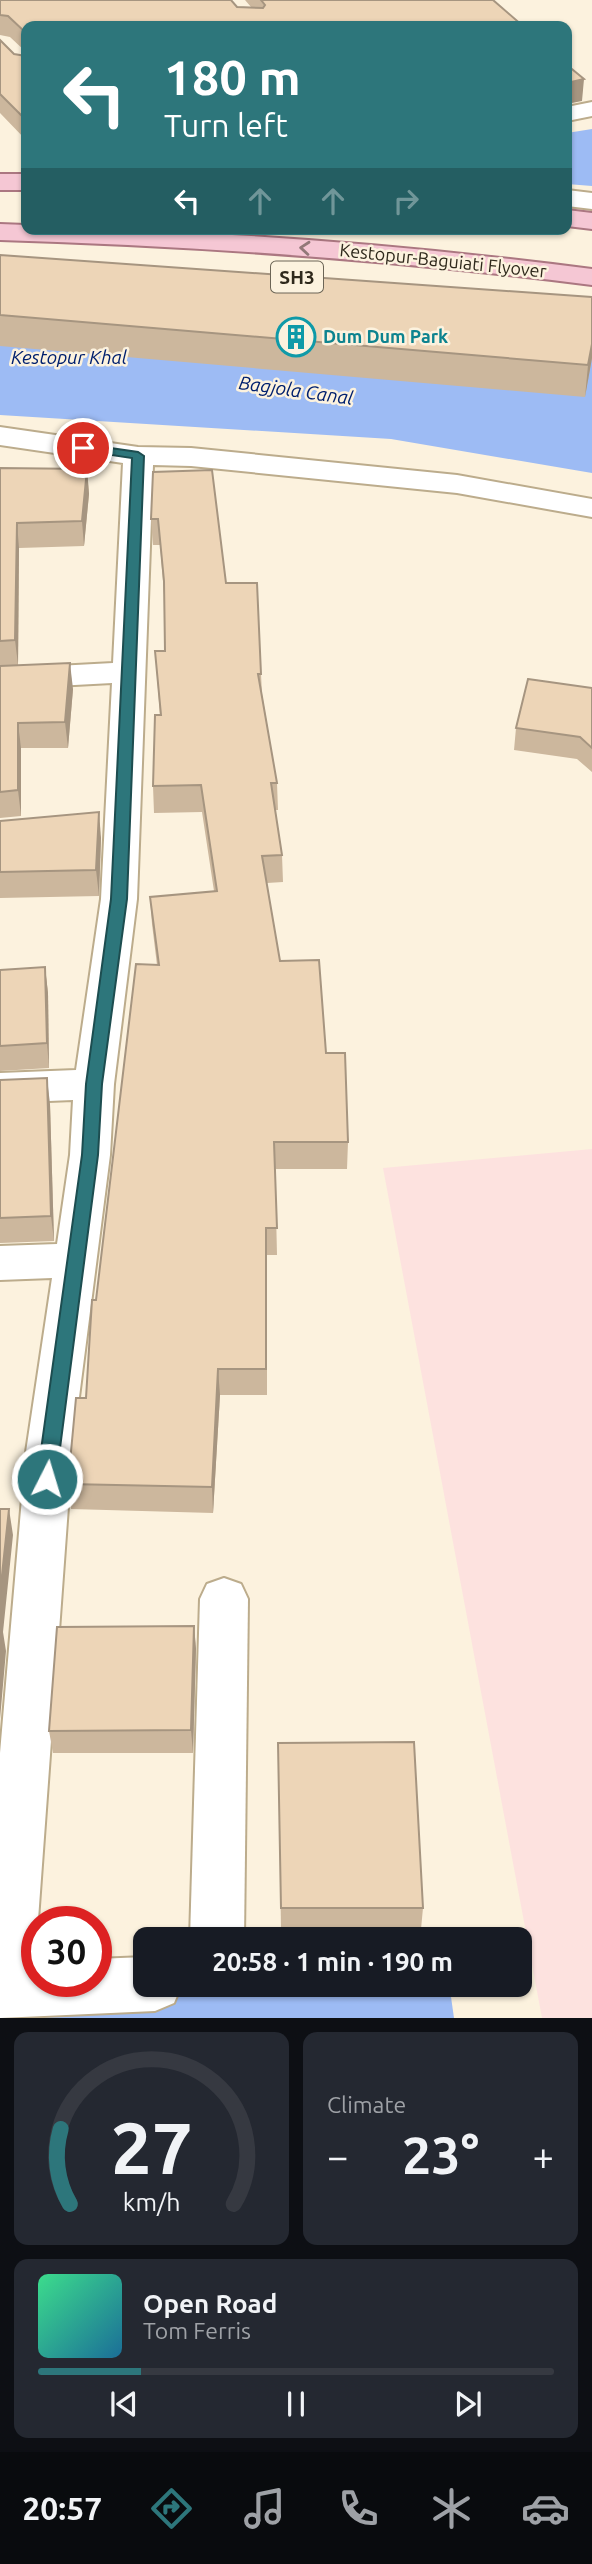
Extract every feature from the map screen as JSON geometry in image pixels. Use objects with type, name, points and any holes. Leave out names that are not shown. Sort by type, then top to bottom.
[{"type":"main road","points":[[0,182],[21,182]]},
{"type":"main road","points":[[572,219],[592,221]]},
{"type":"main road","name":"Kestopur-Baguiati Flyover","points":[[0,232],[21,233]]},
{"type":"main road","name":"Kestopur-Baguiati Flyover","points":[[70,235],[234,242],[381,254],[592,277]]},
{"type":"main road","name":"Kestopur-Baguiati Flyover","points":[[446,235],[508,241]]},
{"type":"street","points":[[572,113],[592,109]]},
{"type":"street","points":[[572,199],[592,201]]},
{"type":"street","points":[[0,436],[138,456],[191,457],[457,484],[592,508]]},
{"type":"street","points":[[133,1986],[4,1999],[49,1452],[90,1155],[94,1084],[119,899],[104,824],[129,672],[138,456]]},
{"type":"street","points":[[0,679],[129,672]]},
{"type":"street","points":[[0,1088],[94,1084]]},
{"type":"street","points":[[0,1263],[75,1260]]},
{"type":"street","points":[[217,1927],[224,1599]]},
{"type":"shaded area","points":[[592,1149],[592,2018],[542,2018],[532,1965],[532,1927],[525,1927],[383,1168]]},
{"type":"water","points":[[592,129],[592,186],[572,184],[572,132]]},
{"type":"water","name":"Kestopur Khal","points":[[0,288],[592,346],[592,473],[391,439],[0,415]]},
{"type":"water","points":[[451,1997],[454,2018],[29,2018],[29,1998]]},
{"type":"building","points":[[0,0],[231,0],[237,7],[263,8],[265,5],[261,0],[493,0],[517,21],[21,21],[21,28],[8,16],[0,15]]},
{"type":"building","points":[[0,40],[14,54],[21,55],[21,115],[0,94]]},
{"type":"building","points":[[572,69],[584,79],[572,82]]},
{"type":"building","points":[[0,255],[592,297],[592,344],[588,365],[0,315]]},
{"type":"building","points":[[0,468],[87,469],[82,521],[17,523],[15,640],[0,641]]},
{"type":"building","points":[[212,470],[226,583],[257,583],[261,674],[258,674],[277,783],[271,783],[282,855],[262,856],[280,961],[319,960],[326,1053],[345,1053],[348,1142],[274,1142],[277,1228],[266,1228],[266,1369],[218,1369],[212,1487],[68,1484],[76,1398],[86,1398],[92,1300],[96,1300],[136,964],[159,965],[150,897],[217,891],[201,785],[153,786],[155,715],[161,715],[155,651],[165,651],[164,581],[158,519],[151,519],[153,472]]},
{"type":"building","points":[[70,663],[65,722],[18,723],[18,790],[0,792],[0,666]]},
{"type":"building","points":[[528,679],[592,688],[592,748],[580,737],[516,728]]},
{"type":"building","points":[[99,812],[96,870],[0,872],[0,821]]},
{"type":"building","points":[[45,967],[47,1043],[0,1046],[0,970]]},
{"type":"building","points":[[47,1078],[51,1216],[0,1218],[0,1080]]},
{"type":"building","points":[[0,1509],[9,1509],[0,1594]]},
{"type":"building","points":[[194,1626],[191,1730],[49,1731],[57,1627]]},
{"type":"building","points":[[414,1742],[423,1908],[281,1908],[278,1743]]},
{"type":"place","name":"Dum Dum Park","points":[[296,337]]},
{"type":"route","points":[[47,1479],[90,1155],[94,1084],[119,899],[138,456],[83,448]]},
{"type":"water label","name":"Bagjola Canal","points":[[296,390]]}]
